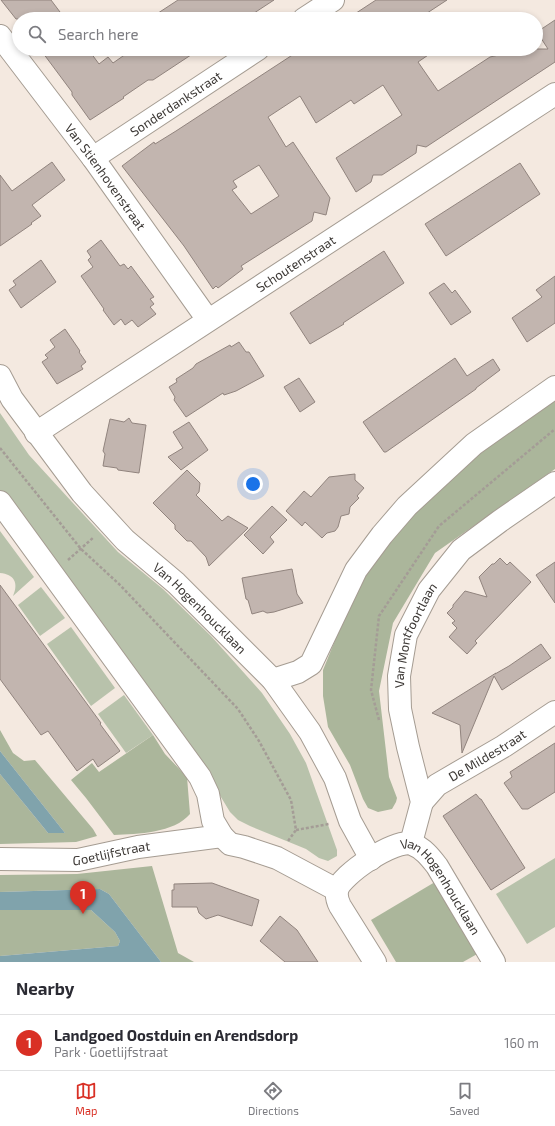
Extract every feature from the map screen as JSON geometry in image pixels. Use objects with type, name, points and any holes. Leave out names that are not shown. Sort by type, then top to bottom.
[{"type":"street","points":[[314,12],[332,0]]},
{"type":"street","name":"Van Stienhovenstraat","points":[[0,36],[12,52]]},
{"type":"street","name":"Van Stienhovenstraat","points":[[15,56],[93,158],[208,320]]},
{"type":"street","name":"Sonderdankstraat","points":[[93,158],[247,56]]},
{"type":"street","name":"Schoutenstraat","points":[[36,433],[555,94]]},
{"type":"street","name":"Van Hogenhoucklaan","points":[[0,376],[12,399],[82,493],[125,540],[176,583],[273,680],[310,732],[335,778],[350,821],[371,859]]},
{"type":"street","points":[[273,680],[298,672],[311,664],[356,570],[382,534],[407,506],[474,444],[555,387]]},
{"type":"street","name":"Van Montfoortlaan","points":[[411,843],[422,802],[400,708],[399,676],[406,635],[429,590],[461,550],[555,483]]},
{"type":"street","points":[[0,502],[200,777],[208,794],[213,821],[222,836],[230,844],[277,858],[337,890],[337,899],[340,906],[375,962]]},
{"type":"street","name":"De Mildestraat","points":[[422,802],[437,785],[504,746],[555,712]]},
{"type":"street","name":"Goetlijfstraat","points":[[0,859],[78,860],[138,847],[222,836]]},
{"type":"street","name":"Van Hogenhoucklaan","points":[[337,890],[351,873],[371,859],[389,848],[404,843],[411,843],[427,853],[437,866],[494,962]]},
{"type":"path","points":[[0,448],[81,549],[119,584],[238,708],[259,741],[291,800],[296,830],[277,858]]},
{"type":"path","points":[[53,574],[109,523]]},
{"type":"path","points":[[296,830],[350,821]]},
{"type":"green space","points":[[555,395],[555,469],[435,553],[393,623],[379,691],[389,777],[397,798],[392,809],[378,812],[368,808],[350,765],[328,727],[323,696],[323,670],[347,611],[364,575],[388,537],[478,454]]},
{"type":"green space","points":[[0,413],[29,455],[118,552],[163,589],[211,636],[262,693],[290,734],[306,763],[337,850],[337,856],[328,861],[319,858],[306,849],[238,820],[230,812],[204,769],[0,491]]},
{"type":"green space","points":[[0,531],[34,577],[13,596],[15,591],[14,580],[9,575],[0,573]]},
{"type":"green space","points":[[41,587],[65,618],[40,636],[18,605]]},
{"type":"green space","points":[[71,627],[115,688],[91,706],[47,644]]},
{"type":"green space","points":[[124,695],[153,735],[126,753],[98,714]]},
{"type":"green space","points":[[0,730],[13,753],[24,761],[35,760],[93,829],[97,836],[76,842],[0,844],[0,774],[48,833],[65,833],[0,751]]},
{"type":"green space","points":[[153,735],[165,754],[187,777],[190,814],[175,825],[165,829],[144,833],[114,835],[71,780],[92,763],[99,772]]},
{"type":"green space","points":[[555,858],[555,927],[527,944],[496,894]]},
{"type":"green space","points":[[152,866],[178,953],[194,962],[161,962],[109,894],[100,889],[0,892],[0,875],[77,874]]},
{"type":"green space","points":[[435,882],[479,953],[463,962],[396,962],[371,920]]},
{"type":"green space","points":[[0,910],[91,910],[115,932],[120,941],[118,946],[0,956]]},
{"type":"water","points":[[0,751],[65,833],[48,833],[0,774]]},
{"type":"water","points":[[100,889],[109,894],[161,962],[0,962],[0,956],[118,946],[120,941],[115,932],[91,910],[0,910],[0,892]]},
{"type":"building","points":[[1,0],[51,0],[60,12],[12,12],[12,14]]},
{"type":"building","points":[[178,0],[274,0],[256,12],[160,12]]},
{"type":"building","points":[[376,0],[447,0],[429,12],[358,12]]},
{"type":"building","points":[[555,20],[555,62],[426,147],[417,145],[416,153],[382,175],[373,175],[371,182],[356,192],[336,158],[402,115],[383,85],[354,104],[351,100],[316,123],[300,96],[268,117],[286,147],[293,142],[330,198],[326,215],[314,212],[312,221],[241,266],[243,269],[218,288],[216,286],[213,289],[184,246],[122,166],[154,142],[155,144],[176,131],[291,56],[427,56],[418,62],[438,91],[490,57],[543,56],[543,49],[548,49],[543,41],[543,28]],"holes":[[[259,165],[279,196],[251,214],[232,190],[237,187],[233,181]]]},
{"type":"building","points":[[45,56],[93,56],[99,64],[108,57],[113,63],[123,56],[189,56],[153,80],[148,80],[90,120],[72,95],[72,92]]},
{"type":"building","points":[[52,162],[65,180],[32,205],[41,216],[0,246],[0,175],[12,191]]},
{"type":"building","points":[[520,163],[540,194],[446,256],[425,224]]},
{"type":"building","points":[[101,240],[120,266],[124,264],[128,269],[131,266],[154,297],[150,299],[154,304],[150,307],[156,314],[138,327],[132,320],[125,325],[121,319],[114,325],[81,276],[93,267],[88,260],[91,257],[87,251]]},
{"type":"building","points":[[384,251],[404,283],[343,323],[344,324],[310,344],[290,313]]},
{"type":"building","points":[[41,260],[56,282],[21,308],[9,290],[16,285],[13,281]]},
{"type":"building","points":[[555,276],[555,323],[527,342],[512,318],[542,297],[536,290]]},
{"type":"building","points":[[444,283],[452,293],[455,290],[471,312],[451,325],[429,293]]},
{"type":"building","points":[[65,329],[86,362],[81,366],[83,369],[57,384],[42,362],[48,358],[45,355],[55,347],[50,340]]},
{"type":"building","points":[[239,342],[246,352],[249,352],[264,376],[236,391],[224,395],[223,393],[186,417],[174,400],[175,397],[169,387],[177,382],[176,379],[193,368],[196,364],[230,345],[231,347]]},
{"type":"building","points":[[455,358],[467,376],[493,359],[500,370],[476,389],[384,452],[363,422]]},
{"type":"building","points":[[299,378],[315,402],[300,412],[284,387]]},
{"type":"building","points":[[129,418],[132,423],[146,425],[139,473],[103,466],[105,454],[103,451],[110,419],[124,422]]},
{"type":"building","points":[[189,422],[208,450],[181,470],[168,457],[183,448],[173,432]]},
{"type":"building","points":[[187,470],[200,483],[199,492],[196,495],[222,521],[228,516],[248,528],[209,566],[206,557],[191,541],[187,541],[175,529],[175,525],[153,503]]},
{"type":"building","points":[[355,474],[355,480],[364,488],[357,496],[359,498],[350,507],[349,514],[341,516],[338,527],[335,531],[327,533],[322,538],[305,522],[302,526],[286,511],[304,491],[311,497],[329,477]]},
{"type":"building","points":[[272,506],[287,520],[270,537],[274,542],[263,554],[244,535]]},
{"type":"building","points":[[500,558],[507,565],[510,562],[531,582],[475,641],[477,643],[467,654],[449,637],[457,628],[452,623],[455,621],[447,613],[465,591],[487,597],[479,577]]},
{"type":"building","points":[[555,562],[555,603],[536,575]]},
{"type":"building","points":[[292,569],[297,594],[303,603],[274,612],[267,613],[263,611],[252,614],[248,600],[246,599],[242,578]]},
{"type":"building","points":[[0,585],[120,751],[98,767],[93,759],[77,771],[48,731],[41,735],[0,679]]},
{"type":"building","points":[[541,644],[551,658],[502,690],[494,676],[462,753],[460,725],[432,713],[509,666]]},
{"type":"building","points":[[555,743],[555,792],[528,809],[522,809],[504,783],[512,777],[510,772]]},
{"type":"building","points":[[476,794],[481,799],[525,868],[491,890],[443,816]]},
{"type":"building","points":[[212,883],[259,900],[252,926],[218,915],[206,919],[199,913],[197,907],[172,907],[172,890],[174,890],[174,884]]},
{"type":"building","points":[[280,916],[297,930],[318,962],[285,962],[260,941]]},
{"type":"place","name":"Landgoed Oostduin en Arendsdorp","points":[[83,914]]}]
